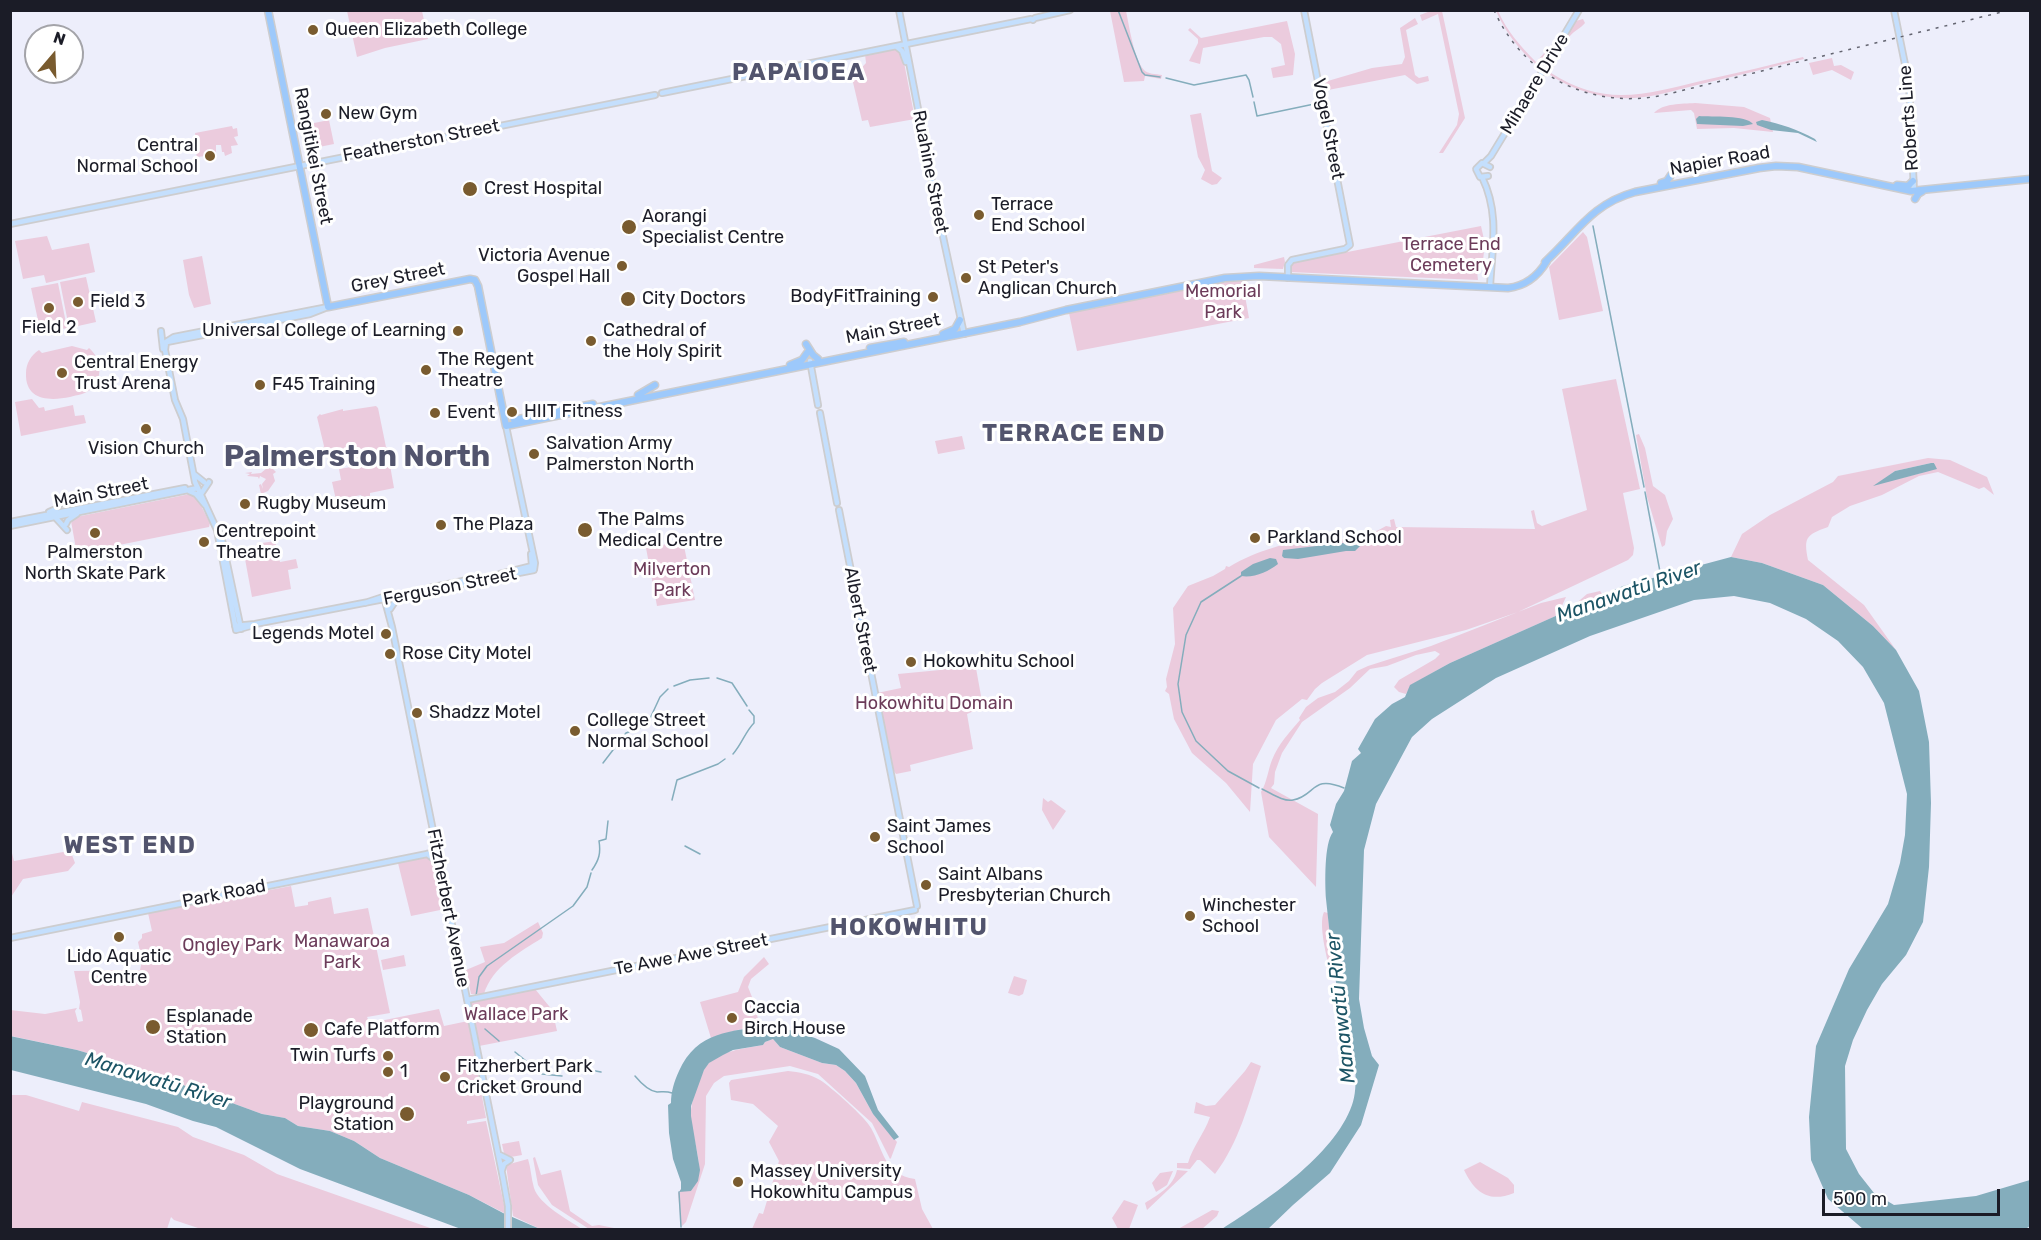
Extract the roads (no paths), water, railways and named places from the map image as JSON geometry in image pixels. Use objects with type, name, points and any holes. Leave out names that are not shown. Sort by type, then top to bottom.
[{"type":"highway","name":"Rangitikei Street","points":[[268,10],[328,307]]},
{"type":"highway","name":"Napier Road","points":[[1288,276],[1490,285],[1519,282],[1546,261],[1592,214],[1606,204],[1635,192],[1776,166],[1798,167],[1892,189],[1914,191],[2031,179]]},
{"type":"highway","points":[[1635,192],[1667,181],[1671,175]]},
{"type":"highway","points":[[1849,178],[1904,186],[1909,186],[1913,181]]},
{"type":"highway","points":[[1915,199],[1924,190]]},
{"type":"highway","name":"Main Street","points":[[506,424],[963,332],[1065,306],[1222,275],[1250,272],[1288,276]]},
{"type":"highway","name":"Grey Street","points":[[328,307],[470,279],[475,280],[506,424]]},
{"type":"highway","points":[[323,288],[331,300],[338,305]]},
{"type":"highway","points":[[944,334],[955,329],[960,320]]},
{"type":"highway","name":"Main Street","points":[[506,424],[638,395],[963,332]]},
{"type":"highway","points":[[806,344],[818,359]]},
{"type":"highway","points":[[790,365],[802,360],[807,352]]},
{"type":"highway","points":[[638,395],[656,385]]},
{"type":"main road","name":"Ruahine Street","points":[[899,10],[963,332]]},
{"type":"main road","points":[[894,47],[1070,10]]},
{"type":"main road","name":"Vogel Street","points":[[1288,276],[1288,265],[1292,260],[1349,247],[1350,242],[1304,10]]},
{"type":"main road","name":"Mihaere Drive","points":[[1484,163],[1491,156],[1579,10]]},
{"type":"main road","name":"Roberts Line","points":[[1894,10],[1909,84],[1914,191]]},
{"type":"main road","name":"Featherston Street","points":[[10,224],[655,94],[660,97],[662,93],[894,47]]},
{"type":"main road","points":[[894,47],[902,51],[909,66]]},
{"type":"main road","name":"Mihaere Drive","points":[[1490,167],[1491,156]]},
{"type":"main road","points":[[1487,187],[1476,169],[1484,163],[1490,167],[1491,171],[1487,187],[1495,235],[1490,285]]},
{"type":"main road","points":[[1482,177],[1488,176]]},
{"type":"main road","points":[[166,354],[161,330],[165,336],[174,337],[328,307]]},
{"type":"main road","points":[[166,342],[310,314],[328,307]]},
{"type":"main road","points":[[166,342],[174,337]]},
{"type":"main road","points":[[166,342],[166,354],[178,409],[183,419],[194,479],[207,506]]},
{"type":"main road","name":"Albert Street","points":[[810,363],[818,405],[824,409],[820,413],[837,503],[841,505],[839,510],[916,908]]},
{"type":"main road","points":[[506,424],[536,567],[533,568]]},
{"type":"main road","points":[[193,471],[198,479],[207,482],[201,494]]},
{"type":"main road","points":[[194,479],[184,490],[196,494],[207,506]]},
{"type":"main road","name":"Main Street","points":[[10,524],[55,517],[197,487]]},
{"type":"main road","name":"Main Street","points":[[10,524],[44,515],[184,490]]},
{"type":"main road","points":[[44,515],[56,509],[61,503]]},
{"type":"main road","name":"Ferguson Street","points":[[207,506],[217,530],[238,627],[533,568]]},
{"type":"main road","points":[[55,517],[67,527],[68,520],[80,512]]},
{"type":"main road","name":"Ferguson Street","points":[[365,603],[533,568]]},
{"type":"main road","points":[[390,609],[398,597]]},
{"type":"main road","name":"Fitzherbert Avenue","points":[[387,598],[502,1171],[507,1198],[508,1230]]},
{"type":"main road","name":"Fitzherbert Avenue","points":[[387,598],[388,615],[391,622]]},
{"type":"main road","points":[[378,602],[383,605],[388,615]]},
{"type":"main road","name":"Park Road","points":[[10,938],[437,852]]},
{"type":"main road","points":[[427,854],[432,857],[442,877]]},
{"type":"main road","name":"Te Awe Awe Street","points":[[467,1000],[916,908]]},
{"type":"main road","points":[[469,1012],[476,1001],[495,994]]},
{"type":"main road","points":[[498,1153],[502,1158],[510,1160],[504,1164],[502,1171]]},
{"type":"water","points":[[1699,116],[1743,119],[1753,124],[1743,126],[1697,124],[1696,119]]},
{"type":"water","points":[[1762,120],[1795,130],[1817,142],[1798,133],[1771,130],[1757,125],[1756,122]]},
{"type":"water","points":[[1934,463],[1937,469],[1873,486],[1895,471]]},
{"type":"water","points":[[1342,543],[1362,544],[1355,551],[1298,559],[1282,556],[1283,550]]},
{"type":"water","name":"Manawatū River","points":[[1731,557],[1762,563],[1823,585],[1873,626],[1896,650],[1919,691],[1929,742],[1931,803],[1929,867],[1923,922],[1906,955],[1882,984],[1853,1040],[1845,1066],[1846,1149],[1859,1174],[1874,1193],[1894,1205],[1976,1196],[2030,1180],[2030,1226],[2024,1230],[1863,1229],[1828,1199],[1811,1160],[1809,1117],[1816,1046],[1849,969],[1888,904],[1900,863],[1905,835],[1907,794],[1884,703],[1863,667],[1838,641],[1806,619],[1770,603],[1734,596],[1694,600],[1590,636],[1496,678],[1432,719],[1412,737],[1376,804],[1364,850],[1359,999],[1372,1056],[1379,1065],[1361,1125],[1330,1173],[1268,1229],[1222,1229],[1277,1191],[1314,1159],[1343,1124],[1352,1105],[1356,1079],[1354,1059],[1339,1002],[1326,899],[1326,864],[1328,845],[1333,832],[1330,825],[1336,804],[1344,791],[1352,761],[1361,753],[1358,749],[1375,719],[1392,704],[1405,697],[1410,685],[1450,663],[1623,586]]},
{"type":"water","points":[[1270,558],[1276,559],[1278,564],[1270,570],[1261,574],[1241,576],[1241,572],[1253,564]]},
{"type":"water","points":[[773,1026],[776,1030],[780,1027],[815,1038],[839,1049],[865,1076],[878,1110],[899,1137],[894,1140],[873,1114],[856,1083],[845,1071],[836,1065],[822,1063],[780,1047],[773,1039],[763,1045],[733,1050],[709,1063],[704,1070],[691,1106],[700,1170],[698,1181],[691,1191],[679,1192],[681,1182],[673,1159],[668,1105],[671,1103],[673,1087],[686,1058],[695,1048],[716,1035]]},
{"type":"water","name":"Manawatū River","points":[[10,1036],[77,1050],[134,1067],[262,1114],[285,1118],[298,1126],[330,1131],[354,1141],[380,1158],[469,1195],[540,1229],[461,1229],[300,1169],[216,1127],[146,1104],[11,1070]]},
{"type":"waterway","points":[[1118,10],[1142,72],[1145,75],[1160,77]]},
{"type":"waterway","points":[[1166,78],[1194,85],[1246,75],[1253,97]]},
{"type":"waterway","points":[[1254,102],[1257,116],[1319,103]]},
{"type":"waterway","points":[[1593,226],[1644,487]]},
{"type":"waterway","name":"Manawatū River","points":[[1645,492],[1661,577]]},
{"type":"waterway","points":[[1241,576],[1201,602],[1186,635],[1178,684],[1182,712],[1196,741],[1228,771],[1259,788]]},
{"type":"waterway","points":[[674,686],[690,680],[709,678]]},
{"type":"waterway","points":[[717,678],[732,683],[747,706]]},
{"type":"waterway","points":[[603,763],[626,733],[647,725],[660,697],[668,689]]},
{"type":"waterway","points":[[733,754],[754,723],[754,716],[749,710]]},
{"type":"waterway","points":[[672,800],[677,780],[725,759]]},
{"type":"waterway","points":[[1262,789],[1281,798],[1293,800],[1325,783],[1344,788]]},
{"type":"waterway","points":[[592,870],[599,856],[599,841],[606,839],[608,821]]},
{"type":"waterway","points":[[685,846],[700,854]]},
{"type":"waterway","points":[[476,996],[479,977],[487,966],[573,906],[587,887],[591,873]]},
{"type":"waterway","points":[[485,1029],[499,1041]]},
{"type":"waterway","points":[[515,1052],[542,1074],[562,1076]]},
{"type":"waterway","points":[[571,1073],[585,1069],[601,1072]]},
{"type":"waterway","points":[[635,1076],[650,1090],[672,1093]]},
{"type":"waterway","points":[[679,1192],[681,1227]]},
{"type":"railway","points":[[1494,10],[1507,34],[1523,54],[1542,71],[1564,84],[1587,93],[1612,98],[1664,95],[2010,10]]},
{"type":"place","name":"Queen Elizabeth College","points":[[313,30]]},
{"type":"place","name":"New Gym","points":[[326,114]]},
{"type":"place","name":"Central Normal School","points":[[210,156]]},
{"type":"place","name":"Crest Hospital","points":[[470,189]]},
{"type":"place","name":"Terrace End School","points":[[979,215]]},
{"type":"place","name":"Aorangi Specialist Centre","points":[[629,227]]},
{"type":"place","name":"Victoria Avenue Gospel Hall","points":[[622,266]]},
{"type":"place","name":"St Peter's Anglican Church","points":[[966,278]]},
{"type":"place","name":"BodyFitTraining","points":[[933,297]]},
{"type":"place","name":"City Doctors","points":[[628,299]]},
{"type":"place","name":"Field 3","points":[[78,302]]},
{"type":"place","name":"Field 2","points":[[49,308]]},
{"type":"place","name":"Universal College of Learning","points":[[458,331]]},
{"type":"place","name":"Cathedral of the Holy Spirit","points":[[591,341]]},
{"type":"place","name":"The Regent Theatre","points":[[426,370]]},
{"type":"place","name":"Central Energy Trust Arena","points":[[62,373]]},
{"type":"place","name":"F45 Training","points":[[260,385]]},
{"type":"place","name":"HIIT Fitness","points":[[512,412]]},
{"type":"place","name":"Event","points":[[435,413]]},
{"type":"place","name":"Vision Church","points":[[146,429]]},
{"type":"place","name":"Salvation Army Palmerston North","points":[[534,454]]},
{"type":"place","name":"Rugby Museum","points":[[245,504]]},
{"type":"place","name":"The Plaza","points":[[441,525]]},
{"type":"place","name":"The Palms Medical Centre","points":[[585,530]]},
{"type":"place","name":"Palmerston North Skate Park","points":[[95,533]]},
{"type":"place","name":"Parkland School","points":[[1255,538]]},
{"type":"place","name":"Centrepoint Theatre","points":[[204,542]]},
{"type":"place","name":"Legends Motel","points":[[386,634]]},
{"type":"place","name":"Rose City Motel","points":[[390,654]]},
{"type":"place","name":"Hokowhitu School","points":[[911,662]]},
{"type":"place","name":"Shadzz Motel","points":[[417,713]]},
{"type":"place","name":"College Street Normal School","points":[[575,731]]},
{"type":"place","name":"Saint James School","points":[[875,837]]},
{"type":"place","name":"Saint Albans Presbyterian Church","points":[[926,885]]},
{"type":"place","name":"Winchester School","points":[[1190,916]]},
{"type":"place","name":"Lido Aquatic Centre","points":[[119,937]]},
{"type":"place","name":"Caccia Birch House","points":[[732,1018]]},
{"type":"place","name":"Esplanade Station","points":[[153,1027]]},
{"type":"place","name":"Cafe Platform","points":[[311,1030]]},
{"type":"place","name":"Twin Turfs","points":[[388,1056]]},
{"type":"place","name":"1","points":[[388,1072]]},
{"type":"place","name":"Fitzherbert Park Cricket Ground","points":[[445,1077]]},
{"type":"place","name":"Playground Station","points":[[407,1114]]},
{"type":"place","name":"Massey University Hokowhitu Campus","points":[[738,1182]]},
{"type":"district","name":"PAPAIOEA","points":[[799,73]]},
{"type":"district","name":"TERRACE END","points":[[1074,434]]},
{"type":"district","name":"Palmerston North","points":[[357,457]]},
{"type":"district","name":"WEST END","points":[[130,846]]},
{"type":"district","name":"HOKOWHITU","points":[[909,928]]},
{"type":"park label","name":"Terrace End Cemetery","points":[[1451,255]]},
{"type":"park label","name":"Memorial Park","points":[[1223,302]]},
{"type":"park label","name":"Milverton Park","points":[[672,580]]},
{"type":"park label","name":"Hokowhitu Domain","points":[[934,704]]},
{"type":"park label","name":"Ongley Park","points":[[232,946]]},
{"type":"park label","name":"Manawaroa Park","points":[[342,952]]},
{"type":"park label","name":"Wallace Park","points":[[516,1015]]}]
